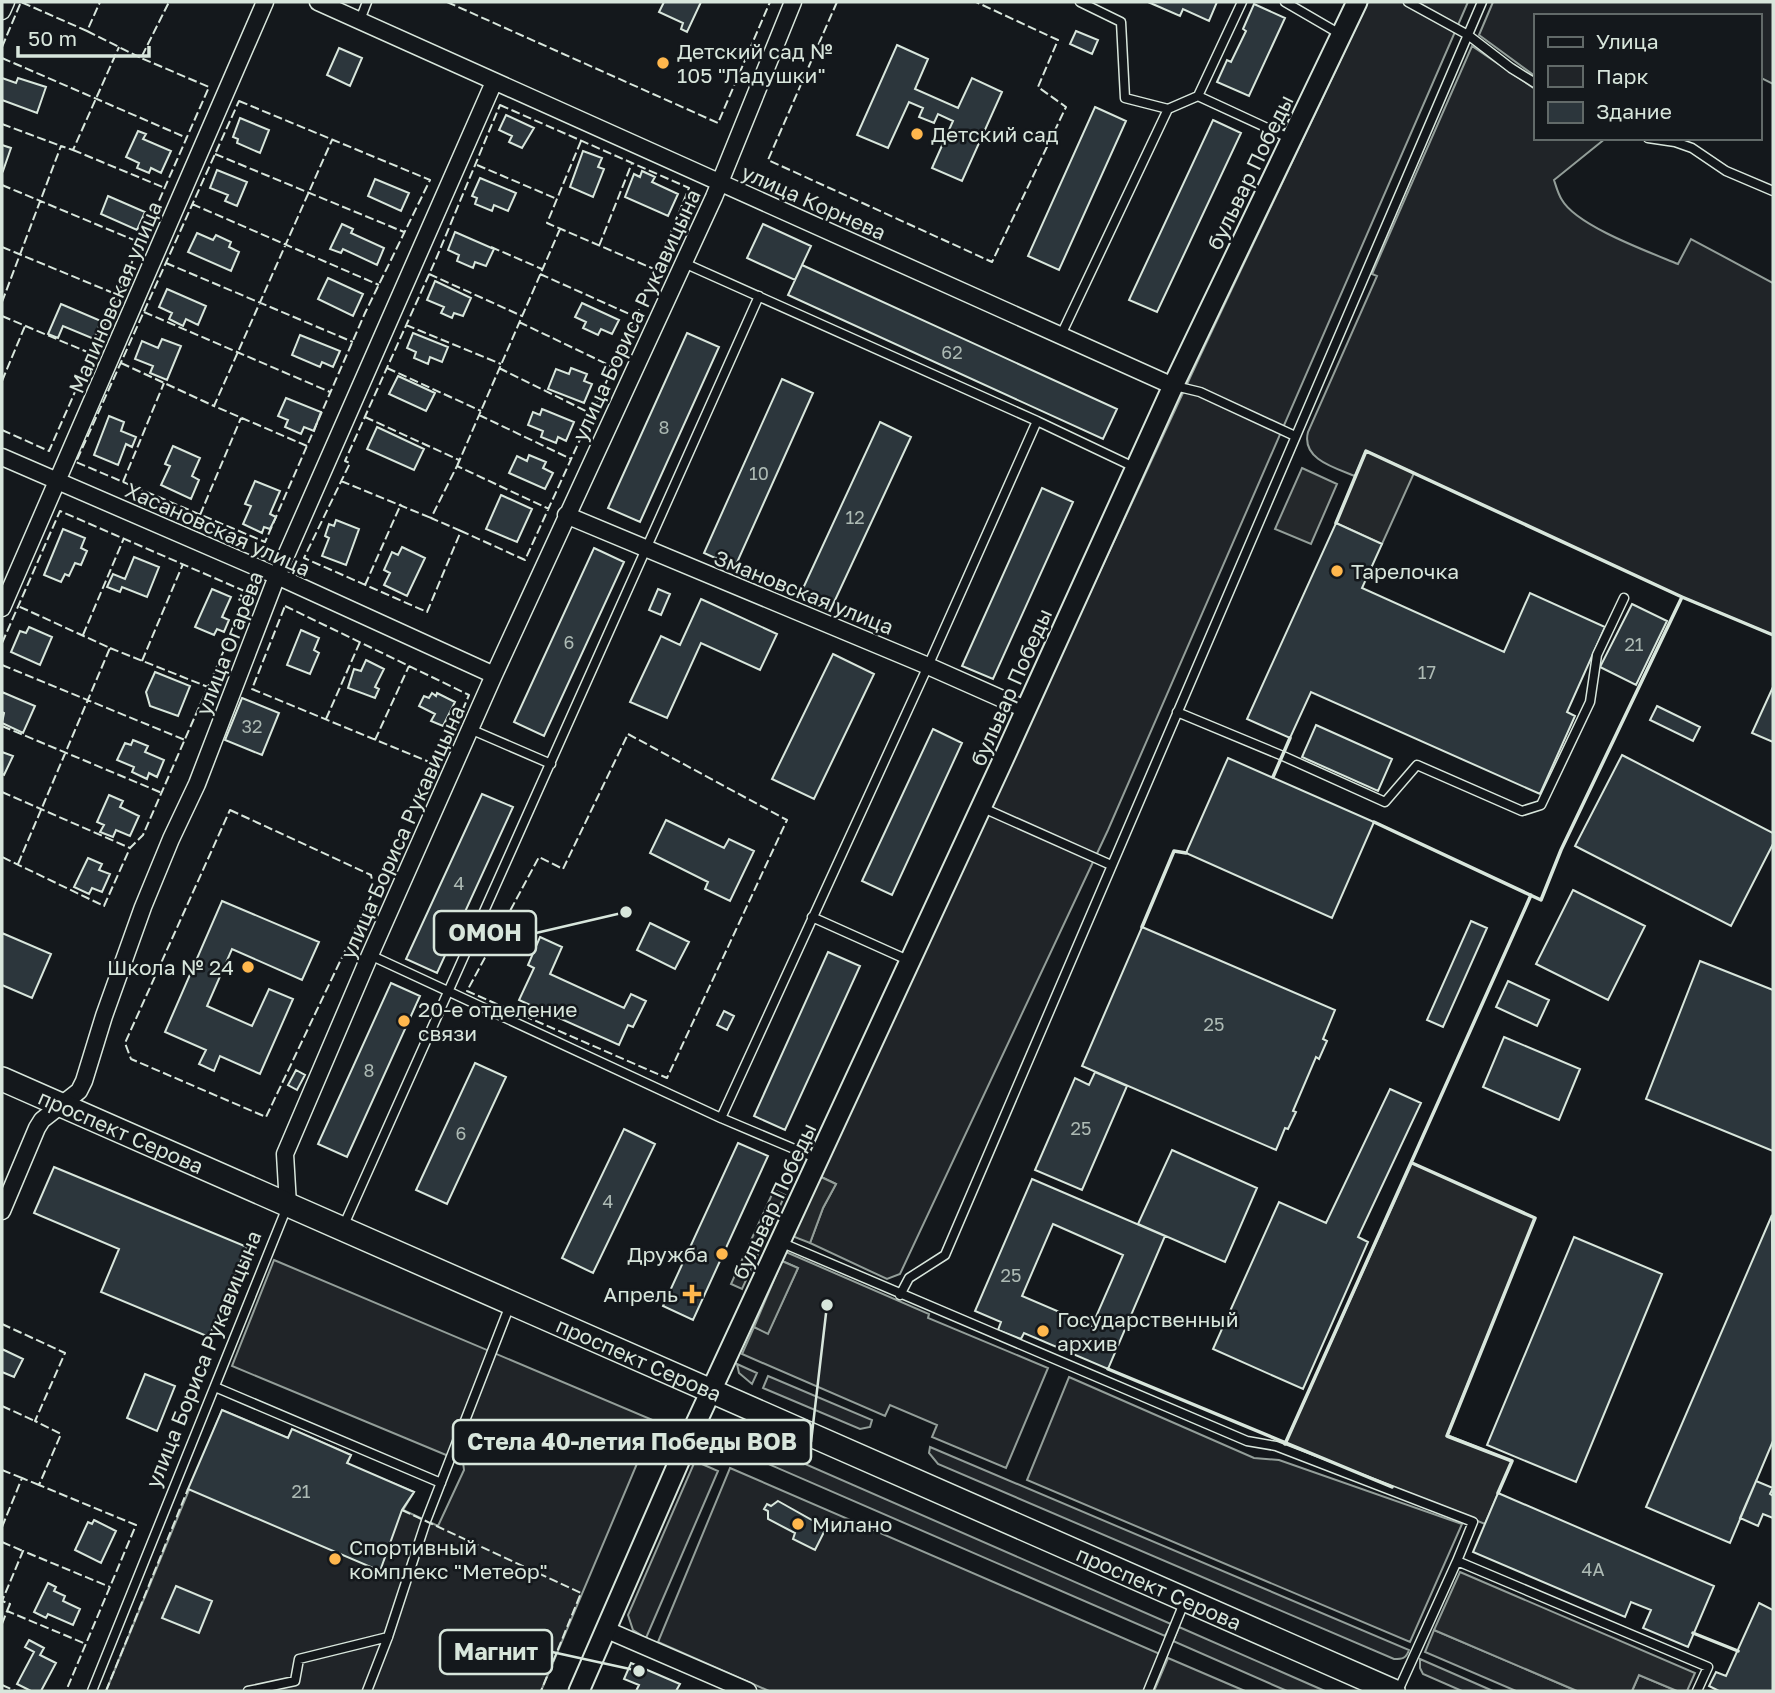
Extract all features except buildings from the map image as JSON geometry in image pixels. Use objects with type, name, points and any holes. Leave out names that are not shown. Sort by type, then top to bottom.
[{"type":"main road","name":"проспект Серова","points":[[2,1079],[1396,1691]]},
{"type":"street","points":[[2,11],[6,2]]},
{"type":"street","name":"Малиновская улица","points":[[2,608],[265,2]]},
{"type":"street","name":"улица Корнева","points":[[318,2],[1173,386]]},
{"type":"street","name":"улица Бориса Рукавицына","points":[[288,1205],[285,1154],[494,675],[720,183],[793,2]]},
{"type":"street","name":"бульвар Победы","points":[[579,1691],[779,1242],[1173,386],[1357,2]]},
{"type":"street","name":"улица Огарёва","points":[[2,1211],[42,1120],[79,1091],[84,1081],[104,1016],[144,907],[171,839],[197,784],[277,576],[494,82]]},
{"type":"street","name":"Хасановская улица","points":[[2,457],[277,576],[494,675]]},
{"type":"street","name":"Змановская улица","points":[[566,515],[1025,709]]},
{"type":"street","points":[[607,1630],[748,1691]]},
{"type":"lane","points":[[360,20],[368,2]]},
{"type":"lane","points":[[1080,2],[1121,22],[1125,98],[1168,109],[1198,96],[1242,2]]},
{"type":"lane","points":[[1285,2],[1341,35]]},
{"type":"lane","points":[[1408,2],[1468,35],[1534,82]]},
{"type":"lane","points":[[900,1295],[909,1278],[945,1255],[1482,2]]},
{"type":"lane","points":[[1198,96],[1291,139]]},
{"type":"lane","points":[[1061,335],[1168,109]]},
{"type":"lane","points":[[1662,140],[1692,148],[1726,171],[1773,191]]},
{"type":"lane","points":[[684,264],[1037,421],[1136,468]]},
{"type":"lane","points":[[342,1229],[759,296]]},
{"type":"lane","name":"улица Корнева","points":[[1173,386],[1200,391],[1295,436]]},
{"type":"lane","points":[[721,1118],[1037,421]]},
{"type":"lane","points":[[1177,712],[1283,755],[1385,802],[1417,765],[1522,811],[1541,805],[1553,782],[1590,702],[1597,655],[1624,598]]},
{"type":"lane","points":[[470,729],[551,764]]},
{"type":"lane","points":[[981,807],[1111,866]]},
{"type":"lane","points":[[812,917],[910,961]]},
{"type":"lane","points":[[370,955],[721,1118],[818,1159]]},
{"type":"lane","name":"улица Бориса Рукавицына","points":[[92,1691],[288,1205]]},
{"type":"lane","points":[[779,1242],[1247,1441],[1276,1446],[1473,1522],[1396,1691]]},
{"type":"lane","points":[[367,1691],[388,1637],[425,1521],[511,1302]]},
{"type":"lane","points":[[215,1387],[441,1483]]},
{"type":"lane","points":[[1457,1561],[1708,1667],[1698,1691]]},
{"type":"lane","points":[[1148,1691],[1185,1600]]},
{"type":"lane","points":[[248,1691],[295,1681],[299,1659],[388,1637]]},
{"type":"green space","points":[[1368,2],[1468,2],[1108,830],[900,1274],[887,1279],[810,1243],[823,1208],[836,1184],[819,1176],[1201,354]]},
{"type":"green space","points":[[1493,2],[1773,2],[1773,84],[1761,78],[1761,14],[1534,14],[1534,75],[1479,35]]},
{"type":"green space","points":[[1472,46],[1534,88],[1534,140],[1604,140],[1554,180],[1561,198],[1570,210],[1598,229],[1678,264],[1691,239],[1773,283],[1773,635],[1682,597],[1366,451],[1355,476],[1329,466],[1315,456],[1307,441],[1308,432],[1377,276],[1372,274]]},
{"type":"green space","points":[[786,1252],[929,1314],[928,1318],[1048,1368],[1006,1468],[932,1437],[937,1425],[890,1405],[885,1416],[742,1354],[754,1327],[768,1333],[798,1268],[782,1261]]},
{"type":"green space","points":[[274,1260],[655,1421],[541,1691],[106,1691],[222,1410],[288,1438],[292,1429],[351,1455],[347,1464],[414,1492],[403,1510],[438,1526],[464,1470],[463,1462],[232,1366]]},
{"type":"green space","points":[[737,1364],[757,1373],[752,1384],[739,1373]]},
{"type":"green space","points":[[768,1376],[872,1420],[870,1427],[860,1429],[763,1388]]},
{"type":"green space","points":[[1069,1377],[1254,1458],[1279,1460],[1462,1524],[1410,1642],[1027,1480]]},
{"type":"green space","points":[[741,1436],[1171,1624],[1165,1636],[736,1450]]},
{"type":"green space","points":[[930,1447],[1409,1650],[1408,1653],[1403,1658],[1394,1659],[938,1464],[929,1453]]},
{"type":"green space","points":[[695,1461],[718,1471],[646,1638],[633,1630],[628,1615]]},
{"type":"green space","points":[[730,1468],[1160,1654],[1144,1691],[769,1691],[658,1642]]},
{"type":"green space","points":[[1179,1627],[1325,1691],[1287,1691],[1173,1641]]},
{"type":"green space","points":[[1434,1630],[1577,1691],[1516,1691],[1425,1652]]},
{"type":"green space","points":[[1168,1658],[1245,1691],[1154,1691]]},
{"type":"green space","points":[[1420,1659],[1493,1691],[1462,1691],[1423,1674]]},
{"type":"green space","points":[[1639,1675],[1677,1691],[1632,1691]]},
{"type":"shaded area","points":[[1366,451],[1414,473],[1382,544],[1336,523]]},
{"type":"shaded area","points":[[1302,468],[1337,484],[1311,544],[1275,529]]},
{"type":"shaded area","points":[[1412,1163],[1535,1218],[1447,1435],[1512,1461],[1485,1524],[1285,1444]]},
{"type":"shaded area","points":[[819,1176],[836,1184],[823,1208],[810,1243],[792,1236]]},
{"type":"shaded area","points":[[774,1190],[785,1195],[742,1289],[731,1284]]},
{"type":"shaded area","points":[[782,1261],[798,1268],[768,1334],[754,1327]]},
{"type":"shaded area","points":[[1460,1572],[1695,1673],[1687,1691],[1677,1691],[1639,1675],[1632,1691],[1577,1691],[1434,1630]]},
{"type":"fence","points":[[2,47],[21,2],[87,31],[100,2]]},
{"type":"fence","points":[[2,430],[49,451],[209,87],[141,58],[169,2]]},
{"type":"fence","points":[[447,2],[718,123],[770,2]]},
{"type":"fence","points":[[837,2],[768,160],[992,262],[1066,107],[1038,87],[1058,40],[976,2]]},
{"type":"fence","points":[[87,31],[141,58]]},
{"type":"fence","points":[[2,302],[61,146],[73,150],[119,47]]},
{"type":"fence","points":[[2,58],[187,138]]},
{"type":"fence","points":[[239,101],[430,180],[365,313],[265,542],[76,462],[239,101]]},
{"type":"fence","points":[[500,105],[689,188],[636,317],[525,560],[461,531],[427,612],[304,558],[350,463],[345,461],[436,259],[500,105]]},
{"type":"fence","points":[[2,124],[61,146]]},
{"type":"fence","points":[[307,446],[214,406],[332,140]]},
{"type":"fence","points":[[581,141],[547,223],[654,269]]},
{"type":"fence","points":[[73,150],[165,188]]},
{"type":"fence","points":[[215,154],[404,232]]},
{"type":"fence","points":[[599,246],[632,163]]},
{"type":"fence","points":[[477,165],[557,199]]},
{"type":"fence","points":[[2,185],[141,243]]},
{"type":"fence","points":[[192,204],[379,285]]},
{"type":"fence","points":[[457,466],[560,229]]},
{"type":"fence","points":[[2,247],[118,295]]},
{"type":"fence","points":[[491,247],[542,269]]},
{"type":"fence","points":[[166,263],[353,342]]},
{"type":"fence","points":[[429,274],[522,316]]},
{"type":"fence","points":[[540,274],[636,317]]},
{"type":"fence","points":[[144,312],[330,392]]},
{"type":"fence","points":[[2,316],[92,354]]},
{"type":"fence","points":[[519,322],[613,367]]},
{"type":"fence","points":[[406,325],[501,364]]},
{"type":"fence","points":[[2,381],[25,326]]},
{"type":"fence","points":[[121,363],[214,406]]},
{"type":"fence","points":[[387,368],[481,411]]},
{"type":"fence","points":[[499,368],[592,414]]},
{"type":"fence","points":[[123,482],[164,383]]},
{"type":"fence","points":[[479,415],[571,459]]},
{"type":"fence","points":[[365,417],[459,460]]},
{"type":"fence","points":[[200,515],[241,418]]},
{"type":"fence","points":[[461,531],[431,518],[457,466],[549,509]]},
{"type":"fence","points":[[341,481],[431,518]]},
{"type":"fence","points":[[365,585],[401,504]]},
{"type":"fence","points":[[2,643],[60,511],[249,593],[143,835],[130,848],[104,906],[2,857]]},
{"type":"fence","points":[[83,635],[124,538]]},
{"type":"fence","points":[[142,661],[183,564]]},
{"type":"fence","points":[[18,606],[110,648],[18,864]]},
{"type":"fence","points":[[285,606],[469,695],[439,766],[252,689],[285,606]]},
{"type":"fence","points":[[326,719],[360,642]]},
{"type":"fence","points":[[110,648],[208,687]]},
{"type":"fence","points":[[2,665],[185,740]]},
{"type":"fence","points":[[375,740],[409,666]]},
{"type":"fence","points":[[2,726],[162,793]]},
{"type":"fence","points":[[628,734],[787,820],[667,1078],[467,991],[539,857],[563,869],[628,734]]},
{"type":"fence","points":[[2,792],[130,848]]},
{"type":"fence","points":[[230,810],[371,875],[374,890],[266,1117],[131,1059],[125,1043],[230,810]]},
{"type":"fence","points":[[2,1324],[65,1353],[35,1421],[61,1434],[39,1485],[136,1525],[66,1691]]},
{"type":"fence","points":[[2,1406],[35,1421]]},
{"type":"fence","points":[[2,1470],[22,1478]]},
{"type":"fence","points":[[2,1527],[22,1478],[39,1485]]},
{"type":"fence","points":[[106,1691],[188,1489]]},
{"type":"fence","points":[[402,1510],[581,1593],[541,1691]]},
{"type":"fence","points":[[2,1542],[23,1551]]},
{"type":"fence","points":[[7,1611],[10,1604],[2,1601],[23,1551],[110,1587]]},
{"type":"fence","points":[[2,1624],[7,1611],[86,1644]]},
{"type":"fence","points":[[2,1685],[16,1691]]},
{"type":"wall","points":[[1336,523],[1366,451],[1682,597],[1773,635]]},
{"type":"wall","points":[[1374,822],[1541,900],[1561,850],[1682,597]]},
{"type":"wall","points":[[1273,777],[1290,738]]},
{"type":"wall","points":[[1142,927],[1174,851],[1186,853]]},
{"type":"wall","points":[[1285,1444],[1531,895]]},
{"type":"wall","points":[[1412,1163],[1535,1218],[1447,1436],[1512,1461],[1498,1493]]},
{"type":"wall","points":[[1108,1369],[1392,1487]]},
{"type":"wall","points":[[1693,1633],[1738,1651]]},
{"type":"place","name":"Детский сад № 105 \"Ладушки\"","points":[[663,63]]},
{"type":"place","name":"Детский сад","points":[[917,134]]},
{"type":"place","name":"Тарелочка","points":[[1337,571]]},
{"type":"place","name":"ОМОН","points":[[626,912]]},
{"type":"place","name":"Школа № 24","points":[[248,967]]},
{"type":"place","name":"20-е отделение связи","points":[[404,1021]]},
{"type":"place","name":"Дружба","points":[[722,1254]]},
{"type":"place","name":"Апрель","points":[[692,1294]]},
{"type":"place","name":"Стела 40-летия Победы ВОВ","points":[[827,1305]]},
{"type":"place","name":"Государственный архив","points":[[1043,1331]]},
{"type":"place","name":"Милано","points":[[798,1524]]},
{"type":"place","name":"Спортивный комплекс \"Метеор\"","points":[[335,1559]]},
{"type":"place","name":"Магнит","points":[[639,1671]]}]
